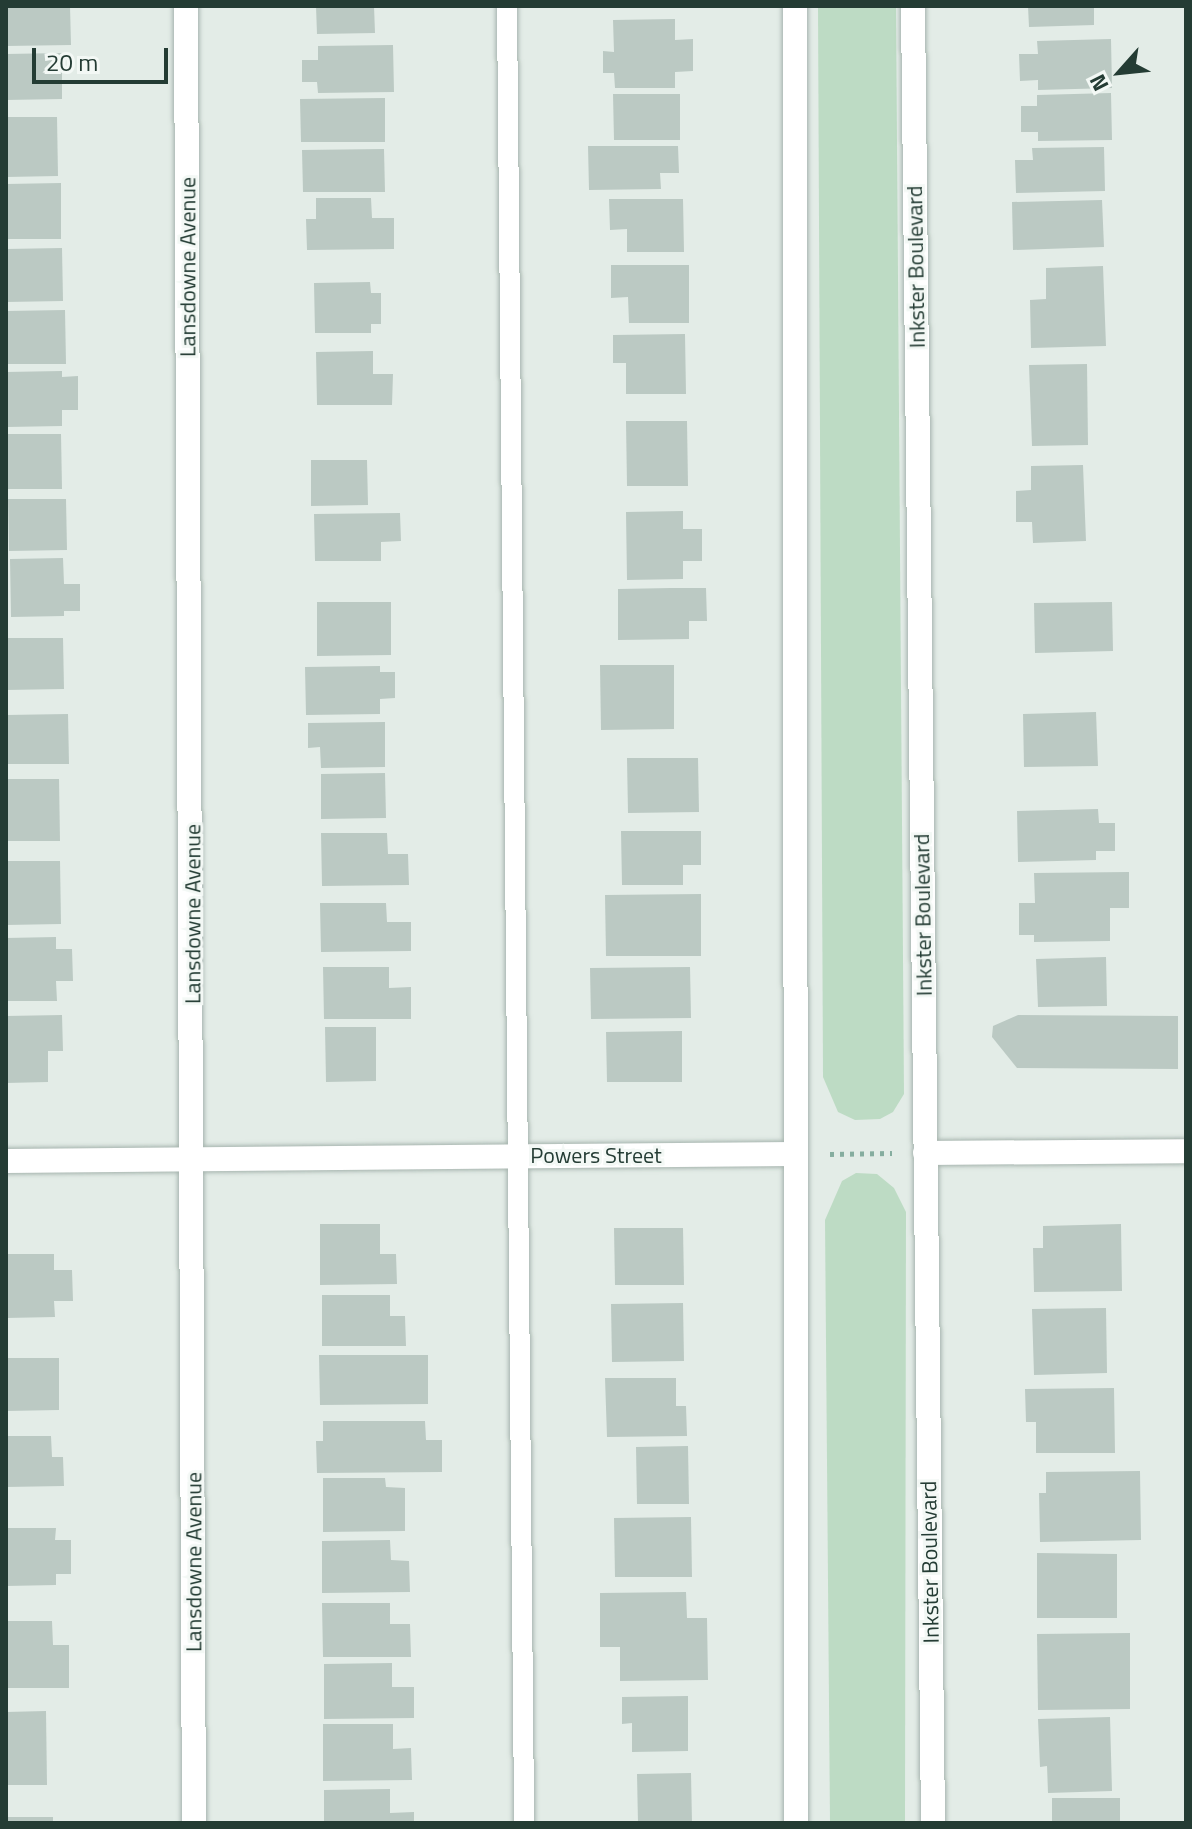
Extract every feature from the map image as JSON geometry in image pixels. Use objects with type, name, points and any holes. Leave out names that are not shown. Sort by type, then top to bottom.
[{"type":"main road","name":"Lansdowne Avenue","points":[[186,6],[194,1160],[194,1823]]},
{"type":"main road","points":[[795,6],[796,1823]]},
{"type":"main road","name":"Inkster Boulevard","points":[[913,6],[933,1823]]},
{"type":"main road","points":[[925,1153],[1186,1151]]},
{"type":"main road","name":"Powers Street","points":[[6,1161],[794,1154]]},
{"type":"lane","points":[[507,6],[524,1823]]},
{"type":"path","points":[[794,1154],[925,1153]]},
{"type":"green space","points":[[818,6],[896,6],[904,1094],[893,1112],[880,1119],[855,1120],[838,1112],[823,1077]]},
{"type":"green space","points":[[856,1173],[877,1174],[894,1188],[906,1212],[905,1823],[830,1823],[825,1220],[842,1181]]},
{"type":"building","points":[[6,6],[70,6],[71,45],[6,46]]},
{"type":"building","points":[[316,6],[374,6],[375,33],[317,34]]},
{"type":"building","points":[[1028,6],[1094,6],[1094,25],[1029,27]]},
{"type":"building","points":[[675,19],[675,40],[693,39],[693,71],[675,72],[675,88],[615,88],[614,73],[603,73],[603,51],[614,52],[613,20]]},
{"type":"building","points":[[1111,39],[1112,88],[1038,90],[1038,80],[1020,81],[1019,54],[1038,54],[1037,41]]},
{"type":"building","points":[[393,45],[394,92],[318,93],[317,82],[302,82],[302,60],[318,60],[318,46]]},
{"type":"building","points":[[62,53],[62,99],[6,100],[6,54]]},
{"type":"building","points":[[1111,93],[1112,140],[1038,141],[1038,132],[1021,132],[1021,106],[1037,106],[1037,95]]},
{"type":"building","points":[[613,94],[680,94],[680,140],[614,140]]},
{"type":"building","points":[[385,98],[385,142],[301,142],[300,99]]},
{"type":"building","points":[[6,117],[57,117],[58,176],[6,177]]},
{"type":"building","points":[[588,146],[678,146],[679,173],[660,173],[661,189],[589,190]]},
{"type":"building","points":[[1104,147],[1105,191],[1016,193],[1015,160],[1033,160],[1032,148]]},
{"type":"building","points":[[384,149],[385,192],[303,192],[302,150]]},
{"type":"building","points":[[61,183],[61,239],[6,239],[6,184]]},
{"type":"building","points":[[316,198],[371,198],[372,218],[394,218],[394,249],[307,250],[306,219],[316,219]]},
{"type":"building","points":[[609,199],[683,199],[684,252],[627,252],[627,229],[610,230]]},
{"type":"building","points":[[1102,200],[1104,247],[1013,250],[1012,202]]},
{"type":"building","points":[[62,248],[63,301],[6,302],[6,249]]},
{"type":"building","points":[[611,265],[689,265],[689,323],[629,323],[628,297],[611,298]]},
{"type":"building","points":[[1103,266],[1106,346],[1031,348],[1030,300],[1046,299],[1046,268]]},
{"type":"building","points":[[370,282],[371,293],[381,293],[381,324],[371,324],[371,333],[315,333],[314,283]]},
{"type":"building","points":[[65,310],[66,364],[6,364],[6,311]]},
{"type":"building","points":[[685,334],[686,394],[626,394],[626,363],[613,363],[613,335]]},
{"type":"building","points":[[373,351],[373,374],[393,374],[392,405],[317,405],[316,352]]},
{"type":"building","points":[[1087,364],[1088,445],[1032,446],[1029,365]]},
{"type":"building","points":[[62,371],[62,377],[78,376],[78,410],[62,410],[62,426],[7,427],[6,372]]},
{"type":"building","points":[[626,421],[687,421],[688,486],[627,486]]},
{"type":"building","points":[[7,434],[61,434],[62,489],[8,489]]},
{"type":"building","points":[[311,460],[367,460],[368,505],[311,506]]},
{"type":"building","points":[[1083,465],[1086,541],[1033,543],[1032,522],[1016,522],[1016,491],[1031,490],[1031,466]]},
{"type":"building","points":[[8,499],[66,499],[67,550],[9,551]]},
{"type":"building","points":[[683,511],[683,529],[702,529],[702,561],[683,561],[683,579],[627,580],[626,512]]},
{"type":"building","points":[[400,513],[401,541],[381,542],[381,561],[315,561],[314,514]]},
{"type":"building","points":[[63,558],[64,584],[80,584],[80,611],[64,611],[64,616],[11,617],[10,559]]},
{"type":"building","points":[[706,588],[707,621],[689,621],[689,639],[618,640],[618,589]]},
{"type":"building","points":[[317,602],[391,602],[391,655],[317,656]]},
{"type":"building","points":[[1112,602],[1113,651],[1035,653],[1034,603]]},
{"type":"building","points":[[6,638],[63,638],[64,689],[6,690]]},
{"type":"building","points":[[600,665],[674,665],[674,729],[601,730]]},
{"type":"building","points":[[380,666],[380,672],[395,672],[395,698],[380,699],[380,714],[306,715],[305,667]]},
{"type":"building","points":[[1096,712],[1098,766],[1024,767],[1023,714]]},
{"type":"building","points":[[68,714],[69,764],[6,764],[6,715]]},
{"type":"building","points":[[385,722],[385,767],[321,768],[320,747],[308,748],[308,723]]},
{"type":"building","points":[[627,758],[698,758],[699,812],[628,813]]},
{"type":"building","points":[[385,773],[386,818],[321,819],[321,774]]},
{"type":"building","points":[[6,779],[59,779],[60,841],[6,841]]},
{"type":"building","points":[[1098,809],[1099,823],[1115,823],[1115,851],[1096,851],[1096,860],[1018,862],[1017,811]]},
{"type":"building","points":[[621,831],[701,831],[701,865],[683,865],[683,885],[622,885]]},
{"type":"building","points":[[321,833],[387,833],[388,854],[408,854],[409,885],[322,886]]},
{"type":"building","points":[[6,861],[60,861],[61,924],[6,925]]},
{"type":"building","points":[[1129,872],[1129,908],[1110,908],[1110,941],[1034,942],[1034,935],[1019,935],[1019,903],[1035,903],[1034,873]]},
{"type":"building","points":[[701,894],[701,956],[606,956],[605,895]]},
{"type":"building","points":[[320,903],[386,903],[387,922],[411,922],[411,951],[321,952]]},
{"type":"building","points":[[56,937],[56,949],[72,949],[73,981],[56,981],[57,1001],[6,1001],[6,938]]},
{"type":"building","points":[[1106,957],[1107,1006],[1038,1007],[1036,959]]},
{"type":"building","points":[[323,967],[389,967],[389,988],[411,987],[411,1019],[324,1019]]},
{"type":"building","points":[[690,967],[691,1018],[591,1019],[590,968]]},
{"type":"building","points":[[62,1015],[63,1051],[48,1051],[48,1082],[6,1083],[6,1016]]},
{"type":"building","points":[[1018,1015],[1178,1016],[1178,1069],[1017,1068],[992,1037],[993,1026]]},
{"type":"building","points":[[325,1027],[376,1027],[376,1081],[326,1082]]},
{"type":"building","points":[[682,1031],[682,1082],[607,1082],[606,1032]]},
{"type":"building","points":[[320,1224],[380,1224],[380,1254],[396,1254],[397,1284],[320,1285]]},
{"type":"building","points":[[1121,1224],[1122,1291],[1034,1292],[1033,1248],[1043,1248],[1043,1226]]},
{"type":"building","points":[[614,1228],[683,1228],[684,1285],[615,1285]]},
{"type":"building","points":[[6,1254],[54,1254],[54,1270],[72,1270],[73,1301],[54,1301],[55,1317],[6,1318]]},
{"type":"building","points":[[322,1295],[390,1295],[390,1316],[405,1316],[406,1346],[322,1346]]},
{"type":"building","points":[[683,1303],[684,1361],[612,1362],[611,1304]]},
{"type":"building","points":[[1106,1308],[1107,1373],[1034,1375],[1032,1309]]},
{"type":"building","points":[[319,1355],[428,1355],[428,1404],[320,1405]]},
{"type":"building","points":[[6,1358],[59,1358],[59,1410],[6,1411]]},
{"type":"building","points":[[605,1378],[676,1378],[676,1406],[686,1406],[687,1436],[607,1437]]},
{"type":"building","points":[[1114,1388],[1115,1453],[1036,1453],[1036,1422],[1026,1422],[1025,1389]]},
{"type":"building","points":[[323,1421],[425,1421],[426,1440],[442,1440],[442,1472],[317,1473],[316,1441],[323,1441]]},
{"type":"building","points":[[6,1436],[51,1436],[52,1457],[63,1457],[64,1486],[6,1487]]},
{"type":"building","points":[[688,1446],[689,1504],[637,1504],[636,1447]]},
{"type":"building","points":[[1140,1471],[1141,1540],[1040,1542],[1039,1493],[1046,1493],[1046,1472]]},
{"type":"building","points":[[323,1478],[385,1478],[386,1487],[405,1488],[405,1531],[323,1532]]},
{"type":"building","points":[[691,1517],[692,1577],[615,1577],[614,1518]]},
{"type":"building","points":[[6,1528],[56,1528],[55,1540],[71,1540],[71,1574],[56,1574],[56,1585],[6,1586]]},
{"type":"building","points":[[390,1540],[391,1560],[409,1561],[410,1592],[322,1593],[322,1541]]},
{"type":"building","points":[[1037,1553],[1117,1554],[1117,1618],[1037,1618]]},
{"type":"building","points":[[686,1592],[687,1618],[707,1618],[708,1680],[620,1681],[620,1647],[600,1647],[600,1593]]},
{"type":"building","points":[[322,1603],[390,1603],[390,1624],[410,1624],[411,1657],[323,1657]]},
{"type":"building","points":[[6,1621],[52,1621],[53,1645],[69,1645],[69,1688],[6,1688]]},
{"type":"building","points":[[1130,1633],[1130,1709],[1038,1710],[1037,1634]]},
{"type":"building","points":[[392,1663],[392,1687],[414,1687],[414,1718],[324,1719],[324,1664]]},
{"type":"building","points":[[688,1696],[688,1751],[632,1752],[632,1723],[622,1724],[622,1697]]},
{"type":"building","points":[[46,1711],[47,1785],[6,1785],[6,1712]]},
{"type":"building","points":[[1110,1717],[1112,1791],[1048,1793],[1047,1766],[1040,1767],[1038,1719]]},
{"type":"building","points":[[323,1724],[393,1724],[393,1749],[411,1748],[412,1780],[323,1781]]},
{"type":"building","points":[[691,1773],[692,1823],[638,1823],[637,1774]]},
{"type":"building","points":[[390,1789],[390,1813],[414,1812],[414,1823],[324,1823],[324,1790]]},
{"type":"building","points":[[1052,1798],[1120,1798],[1120,1823],[1052,1823]]},
{"type":"building","points":[[6,1817],[53,1817],[53,1823],[6,1823]]}]
